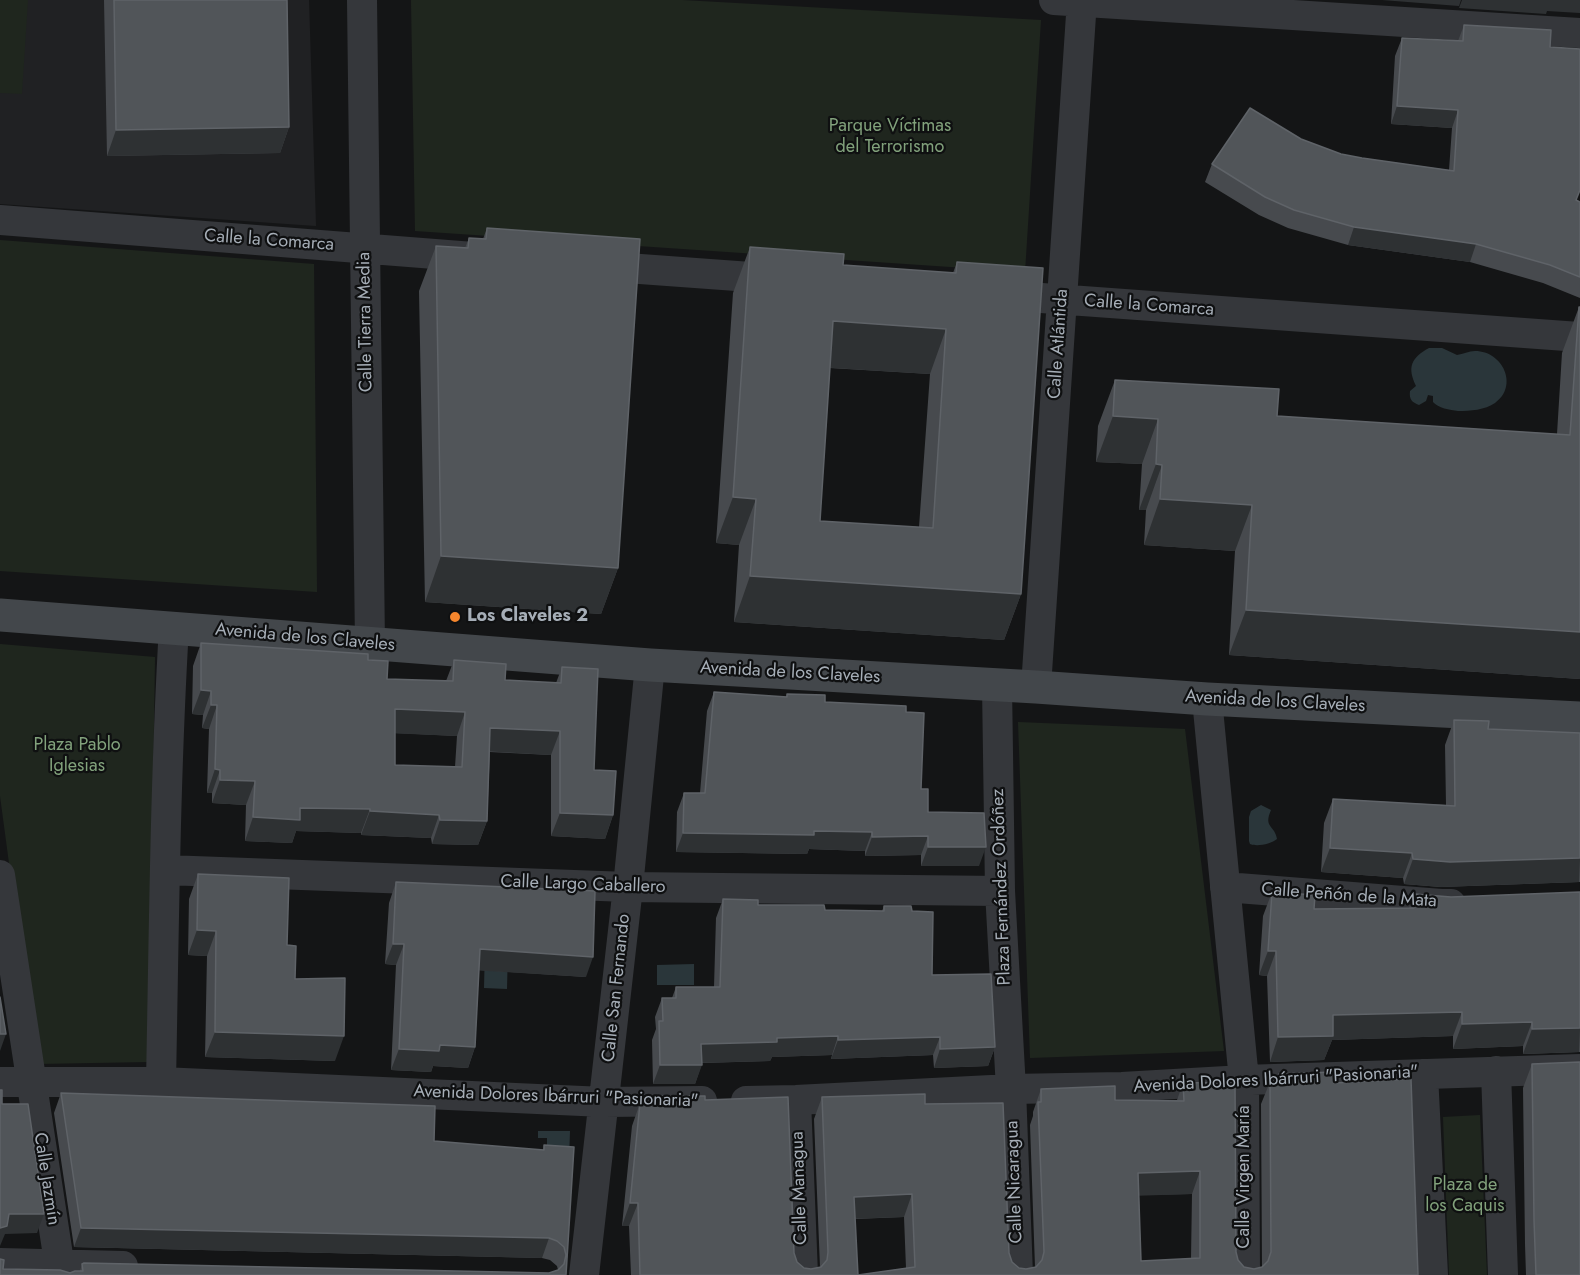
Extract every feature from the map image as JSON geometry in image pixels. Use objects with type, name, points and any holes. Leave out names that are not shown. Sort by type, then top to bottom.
[{"type":"street","name":"Calle Tierra Media","points":[[362,0],[370,644]]},
{"type":"street","points":[[1073,1],[1580,33]]},
{"type":"street","name":"Calle Atlántida","points":[[1036,687],[1062,299],[1073,1]]},
{"type":"street","name":"Calle la Comarca","points":[[0,220],[504,259]]},
{"type":"street","points":[[573,264],[803,281]]},
{"type":"street","name":"Calle la Comarca","points":[[979,293],[1580,337]]},
{"type":"street","name":"Avenida de los Claveles","points":[[0,615],[650,665],[1206,699],[1580,718]]},
{"type":"street","points":[[161,1082],[174,627]]},
{"type":"street","name":"Calle San Fernando","points":[[584,1275],[628,887],[650,665]]},
{"type":"street","name":"Plaza Fernández Ordóñez","points":[[997,685],[1000,891],[1011,1089]]},
{"type":"street","points":[[1206,699],[1244,1080]]},
{"type":"street","name":"Calle Largo Caballero","points":[[166,870],[628,887],[1000,891]]},
{"type":"street","points":[[0,875],[32,1083]]},
{"type":"street","name":"Calle Peñón de la Mata","points":[[1225,886],[1441,904],[1476,903]]},
{"type":"street","name":"Avenida Dolores Ibárruri \"Pasionaria\"","points":[[0,1082],[161,1082],[604,1102],[796,1100],[1011,1089],[1122,1087],[1244,1080],[1580,1069]]},
{"type":"street","points":[[1496,1071],[1503,1275]]},
{"type":"street","points":[[1423,1074],[1433,1275]]},
{"type":"street","name":"Calle Virgen María","points":[[1244,1080],[1245,1275]]},
{"type":"street","name":"Calle Jazmín","points":[[32,1083],[60,1270]]},
{"type":"street","name":"Calle Nicaragua","points":[[1011,1089],[1018,1275]]},
{"type":"street","name":"Calle Managua","points":[[796,1100],[803,1275]]},
{"type":"street","points":[[0,1263],[60,1270],[154,1266]]},
{"type":"shaded area","points":[[0,0],[309,0],[316,226],[0,204]]},
{"type":"shaded area","points":[[1429,348],[1442,348],[1457,355],[1475,351],[1493,357],[1500,363],[1507,379],[1502,396],[1495,403],[1482,409],[1467,411],[1441,407],[1433,402],[1433,396],[1428,395],[1426,401],[1419,405],[1414,403],[1410,394],[1416,386],[1412,364],[1418,355]]},
{"type":"shaded area","points":[[1261,805],[1271,810],[1268,820],[1277,839],[1253,845],[1249,841],[1249,817],[1251,811]]},
{"type":"shaded area","points":[[485,947],[508,947],[507,989],[484,988]]},
{"type":"shaded area","points":[[694,964],[694,985],[657,985],[657,965]]},
{"type":"shaded area","points":[[538,1131],[570,1131],[569,1160],[547,1160],[547,1138],[538,1138]]},
{"type":"green space","points":[[0,0],[28,0],[22,94],[0,93]]},
{"type":"green space","name":"Parque Víctimas del Terrorismo","points":[[411,0],[682,0],[1041,20],[1025,272],[415,231]]},
{"type":"green space","points":[[0,240],[314,264],[317,592],[0,571]]},
{"type":"green space","name":"Plaza Pablo Iglesias","points":[[0,644],[155,657],[149,1062],[36,1064],[0,796]]},
{"type":"green space","points":[[1018,722],[1185,729],[1224,1051],[1030,1058]]},
{"type":"green space","name":"Plaza de los Caquis","points":[[1480,1115],[1487,1275],[1449,1275],[1443,1117]]},
{"type":"building","points":[[114,0],[287,0],[289,127],[116,130]]},
{"type":"building","points":[[1464,25],[1551,30],[1550,47],[1580,49],[1580,190],[1576,200],[1580,202],[1580,277],[1550,265],[1476,244],[1354,227],[1294,210],[1265,197],[1212,164],[1250,108],[1301,139],[1341,154],[1454,171],[1458,110],[1397,106],[1402,38],[1463,41]]},
{"type":"building","points":[[487,228],[640,239],[618,568],[441,556],[436,246],[468,248],[469,238],[486,239]]},
{"type":"building","points":[[750,247],[844,254],[843,265],[956,273],[957,262],[1043,268],[1021,594],[750,576],[756,499],[733,497]],"holes":[[[833,321],[946,329],[933,528],[820,521]]]},
{"type":"building","points":[[1579,307],[1580,632],[1246,610],[1252,505],[1160,499],[1162,465],[1156,464],[1158,419],[1113,416],[1115,380],[1279,389],[1277,416],[1570,435]]},
{"type":"building","points":[[201,643],[368,654],[368,660],[388,661],[387,679],[453,681],[454,660],[506,664],[505,680],[561,683],[562,667],[598,669],[594,770],[616,771],[613,815],[560,813],[560,731],[490,728],[487,821],[440,820],[439,815],[370,811],[370,809],[300,808],[300,820],[253,817],[255,781],[220,780],[220,770],[215,769],[217,705],[211,705],[211,691],[201,690]],"holes":[[[395,709],[465,712],[462,767],[395,765]]]},
{"type":"building","points":[[714,692],[787,697],[787,694],[825,695],[825,702],[906,706],[906,712],[924,713],[921,789],[928,789],[928,812],[984,813],[986,847],[928,847],[928,836],[872,837],[872,832],[814,831],[814,835],[683,833],[684,793],[705,793]]},
{"type":"building","points":[[1454,720],[1489,721],[1488,729],[1580,733],[1580,858],[1450,862],[1413,859],[1412,853],[1330,848],[1333,799],[1455,806]]},
{"type":"building","points":[[198,874],[289,878],[287,945],[296,946],[295,979],[345,978],[344,1036],[215,1032],[216,931],[197,930]]},
{"type":"building","points":[[396,882],[595,891],[593,957],[480,949],[475,1047],[440,1045],[439,1051],[399,1049],[404,944],[393,944]]},
{"type":"building","points":[[1272,892],[1315,895],[1314,909],[1414,908],[1414,894],[1451,897],[1580,892],[1580,1028],[1532,1029],[1532,1022],[1462,1024],[1462,1012],[1333,1015],[1333,1036],[1278,1037],[1276,951],[1268,951]]},
{"type":"building","points":[[723,899],[758,900],[758,905],[824,905],[825,910],[884,911],[884,906],[911,906],[912,911],[933,912],[932,975],[991,974],[995,1047],[940,1049],[940,1037],[838,1040],[838,1036],[777,1038],[777,1042],[701,1044],[702,1065],[660,1065],[659,1021],[663,1021],[662,998],[676,998],[676,987],[720,987]]},
{"type":"building","points":[[0,997],[6,1034],[0,1034]]},
{"type":"building","points":[[1580,1062],[1580,1275],[1536,1275],[1532,1064]]},
{"type":"building","points":[[1334,1072],[1334,1083],[1411,1079],[1418,1275],[858,1275],[640,1275],[638,1203],[630,1203],[640,1103],[662,1102],[662,1096],[705,1096],[705,1100],[788,1097],[794,1253],[797,1262],[804,1268],[811,1269],[821,1267],[827,1260],[828,1252],[822,1097],[925,1094],[925,1104],[1003,1103],[1009,1253],[1012,1262],[1019,1268],[1026,1269],[1036,1267],[1042,1260],[1044,1252],[1038,1102],[1041,1102],[1041,1089],[1115,1086],[1115,1100],[1184,1101],[1183,1083],[1235,1082],[1236,1252],[1238,1260],[1244,1267],[1254,1269],[1262,1267],[1268,1261],[1271,1252],[1270,1082],[1279,1081],[1279,1074]],"holes":[[[1200,1171],[1200,1258],[1141,1261],[1138,1173]],[[912,1194],[915,1267],[858,1275],[854,1197]]]},
{"type":"building","points":[[0,1090],[2,1090],[2,1104],[28,1104],[44,1214],[9,1214],[7,1226],[0,1228]]},
{"type":"building","points":[[61,1093],[435,1106],[434,1141],[544,1150],[544,1145],[574,1147],[566,1275],[0,1275],[0,1259],[4,1260],[3,1269],[60,1270],[70,1273],[83,1271],[82,1264],[84,1263],[549,1273],[558,1270],[564,1264],[566,1255],[564,1247],[549,1238],[81,1228]]},
{"type":"place","name":"Los Claveles 2","points":[[455,617]]}]
